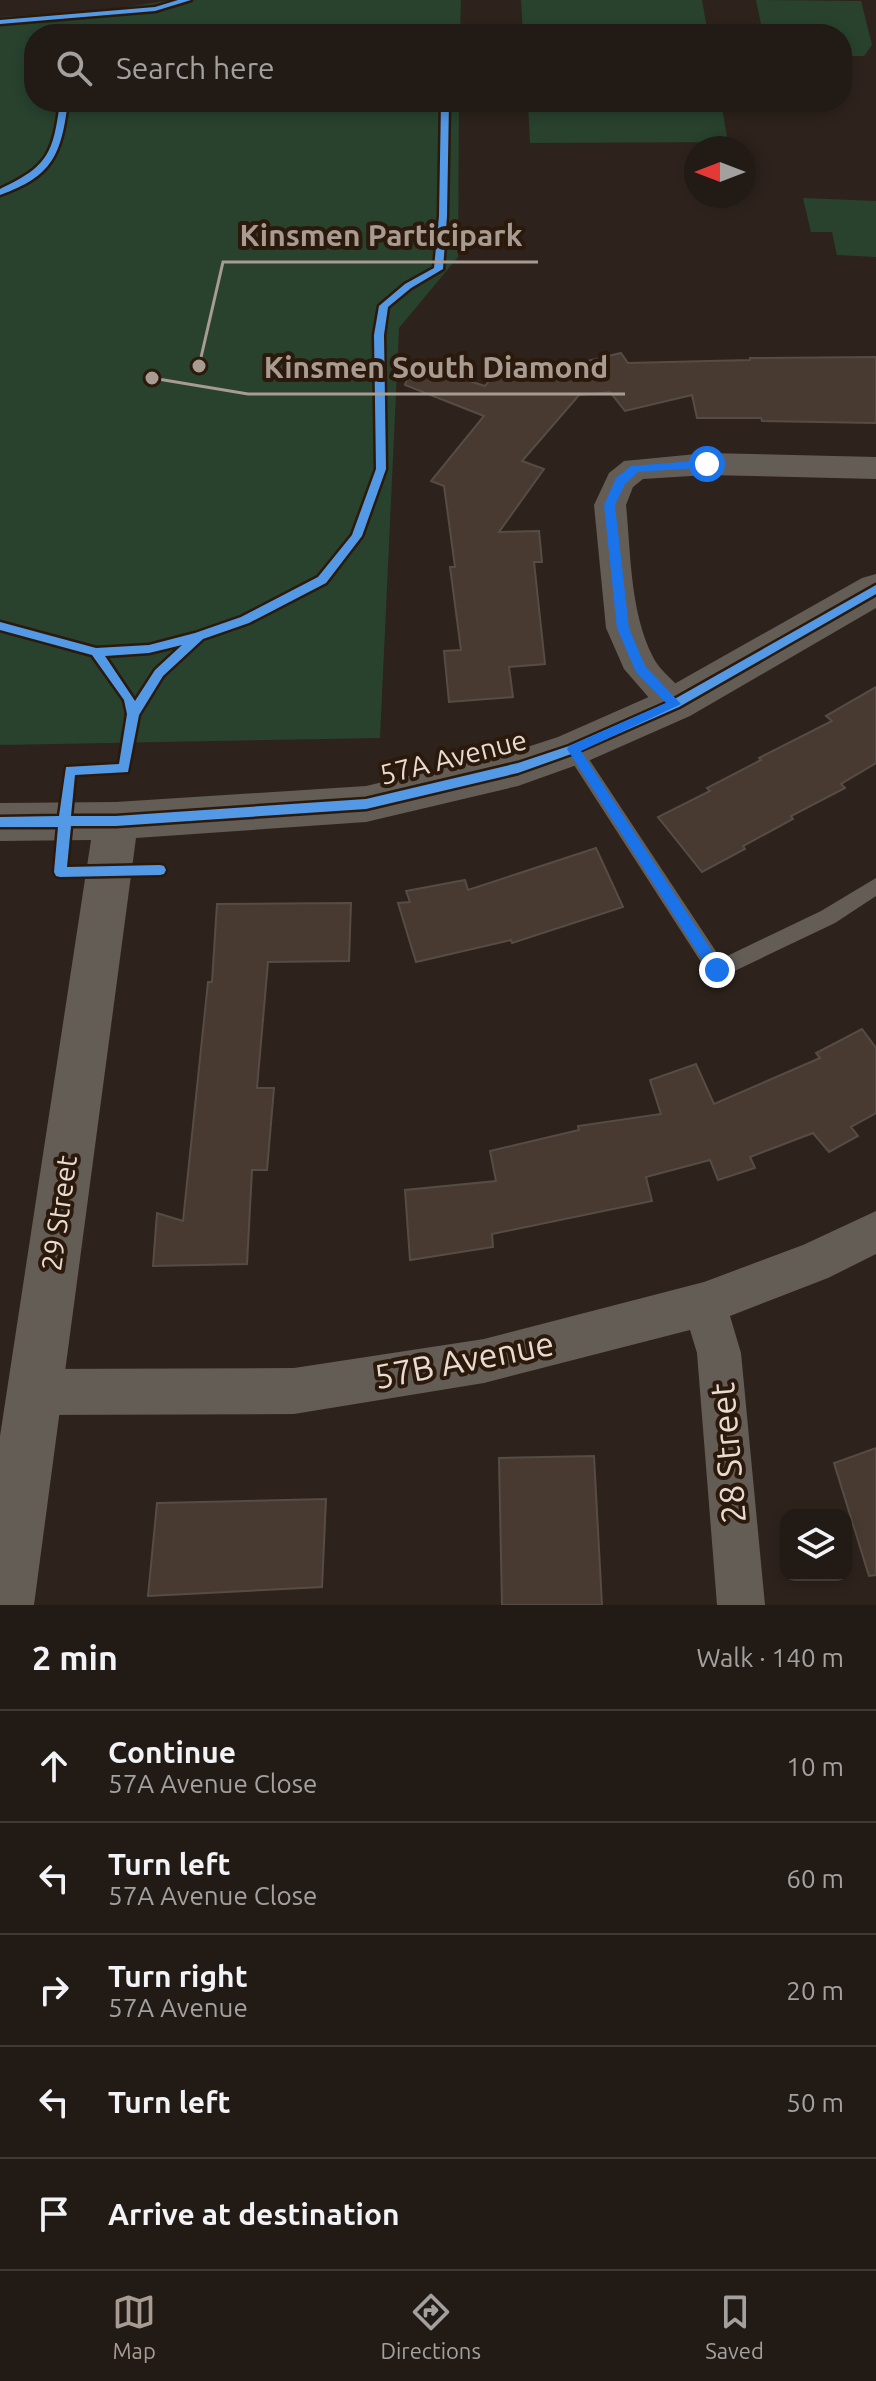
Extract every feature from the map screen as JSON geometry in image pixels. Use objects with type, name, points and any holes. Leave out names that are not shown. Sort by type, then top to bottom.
[{"type":"street","points":[[675,704],[641,669],[623,628],[610,505],[620,481],[635,469],[707,464],[876,468]]},
{"type":"street","name":"57A Avenue","points":[[0,822],[116,821],[366,804],[518,768],[573,749],[675,704],[876,589]]},
{"type":"street","name":"29 Street","points":[[4,1605],[116,821]]},
{"type":"street","name":"57B Avenue","points":[[33,1392],[294,1391],[484,1361],[704,1304],[813,1263],[876,1232]]},
{"type":"street","name":"28 Street","points":[[704,1304],[719,1353],[741,1605]]},
{"type":"lane","points":[[573,749],[717,970],[828,917],[876,886]]},
{"type":"green space","points":[[171,0],[461,0],[460,24],[24,24],[24,112],[459,112],[458,257],[399,328],[380,738],[0,745],[0,17],[107,10]]},
{"type":"green space","points":[[521,0],[702,0],[706,24],[522,24]]},
{"type":"green space","points":[[756,0],[861,1],[872,45],[864,56],[852,56],[852,24],[761,24]]},
{"type":"green space","points":[[528,112],[723,112],[727,136],[684,136],[684,142],[530,143]]},
{"type":"green space","points":[[803,198],[876,201],[876,257],[837,255],[832,232],[811,232]]},
{"type":"building","points":[[621,353],[628,363],[876,357],[876,423],[697,418],[692,395],[625,411],[610,392],[579,395],[522,461],[544,469],[499,532],[539,531],[542,562],[534,562],[545,664],[509,667],[513,697],[449,702],[444,651],[461,650],[450,567],[455,567],[444,486],[431,481],[484,416],[405,385],[413,363],[485,386],[501,366],[526,376]]},
{"type":"building","points":[[876,687],[876,763],[841,784],[845,788],[791,816],[793,819],[702,872],[658,817],[710,791],[707,788],[761,760],[759,758],[832,721],[826,716]]},
{"type":"building","points":[[596,848],[623,907],[512,943],[511,940],[416,962],[398,903],[410,902],[406,891],[465,880],[468,890]]},
{"type":"building","points":[[351,903],[349,961],[268,962],[257,1088],[274,1088],[267,1170],[252,1170],[247,1264],[153,1266],[157,1213],[183,1221],[208,982],[212,982],[217,904]]},
{"type":"building","points":[[862,1029],[876,1048],[876,1113],[851,1127],[858,1136],[829,1152],[813,1133],[750,1157],[755,1168],[718,1180],[710,1160],[646,1177],[652,1201],[492,1234],[493,1247],[410,1260],[405,1190],[496,1181],[490,1151],[579,1130],[578,1126],[661,1114],[650,1080],[696,1064],[714,1104],[820,1058],[816,1053]]},
{"type":"building","points":[[876,1448],[876,1575],[869,1576],[852,1521],[852,1509],[848,1509],[834,1463]]},
{"type":"building","points":[[594,1456],[602,1605],[502,1605],[499,1458]]},
{"type":"building","points":[[326,1499],[322,1587],[148,1596],[157,1503]]},
{"type":"cycle path","points":[[0,22],[155,9],[187,0]]},
{"type":"cycle path","points":[[0,192],[32,176],[50,159],[59,136],[63,112]]},
{"type":"cycle path","points":[[0,626],[96,652],[129,699],[133,714],[159,673],[199,636],[245,620],[322,580],[357,536],[381,469],[379,335],[384,306],[408,286],[438,269],[443,216],[445,112]]},
{"type":"cycle path","points":[[0,822],[116,821],[366,804],[518,768],[573,749],[675,704],[876,589]]},
{"type":"cycle path","points":[[96,652],[149,649],[195,637]]},
{"type":"cycle path","points":[[133,714],[124,769],[70,770],[60,872],[160,870]]},
{"type":"place","name":"Kinsmen Participark","points":[[199,366]]},
{"type":"place","name":"Kinsmen South Diamond","points":[[152,378]]},
{"type":"route","points":[[707,464],[635,469],[620,481],[610,505],[623,628],[641,669],[675,704],[573,749],[717,970]]}]
